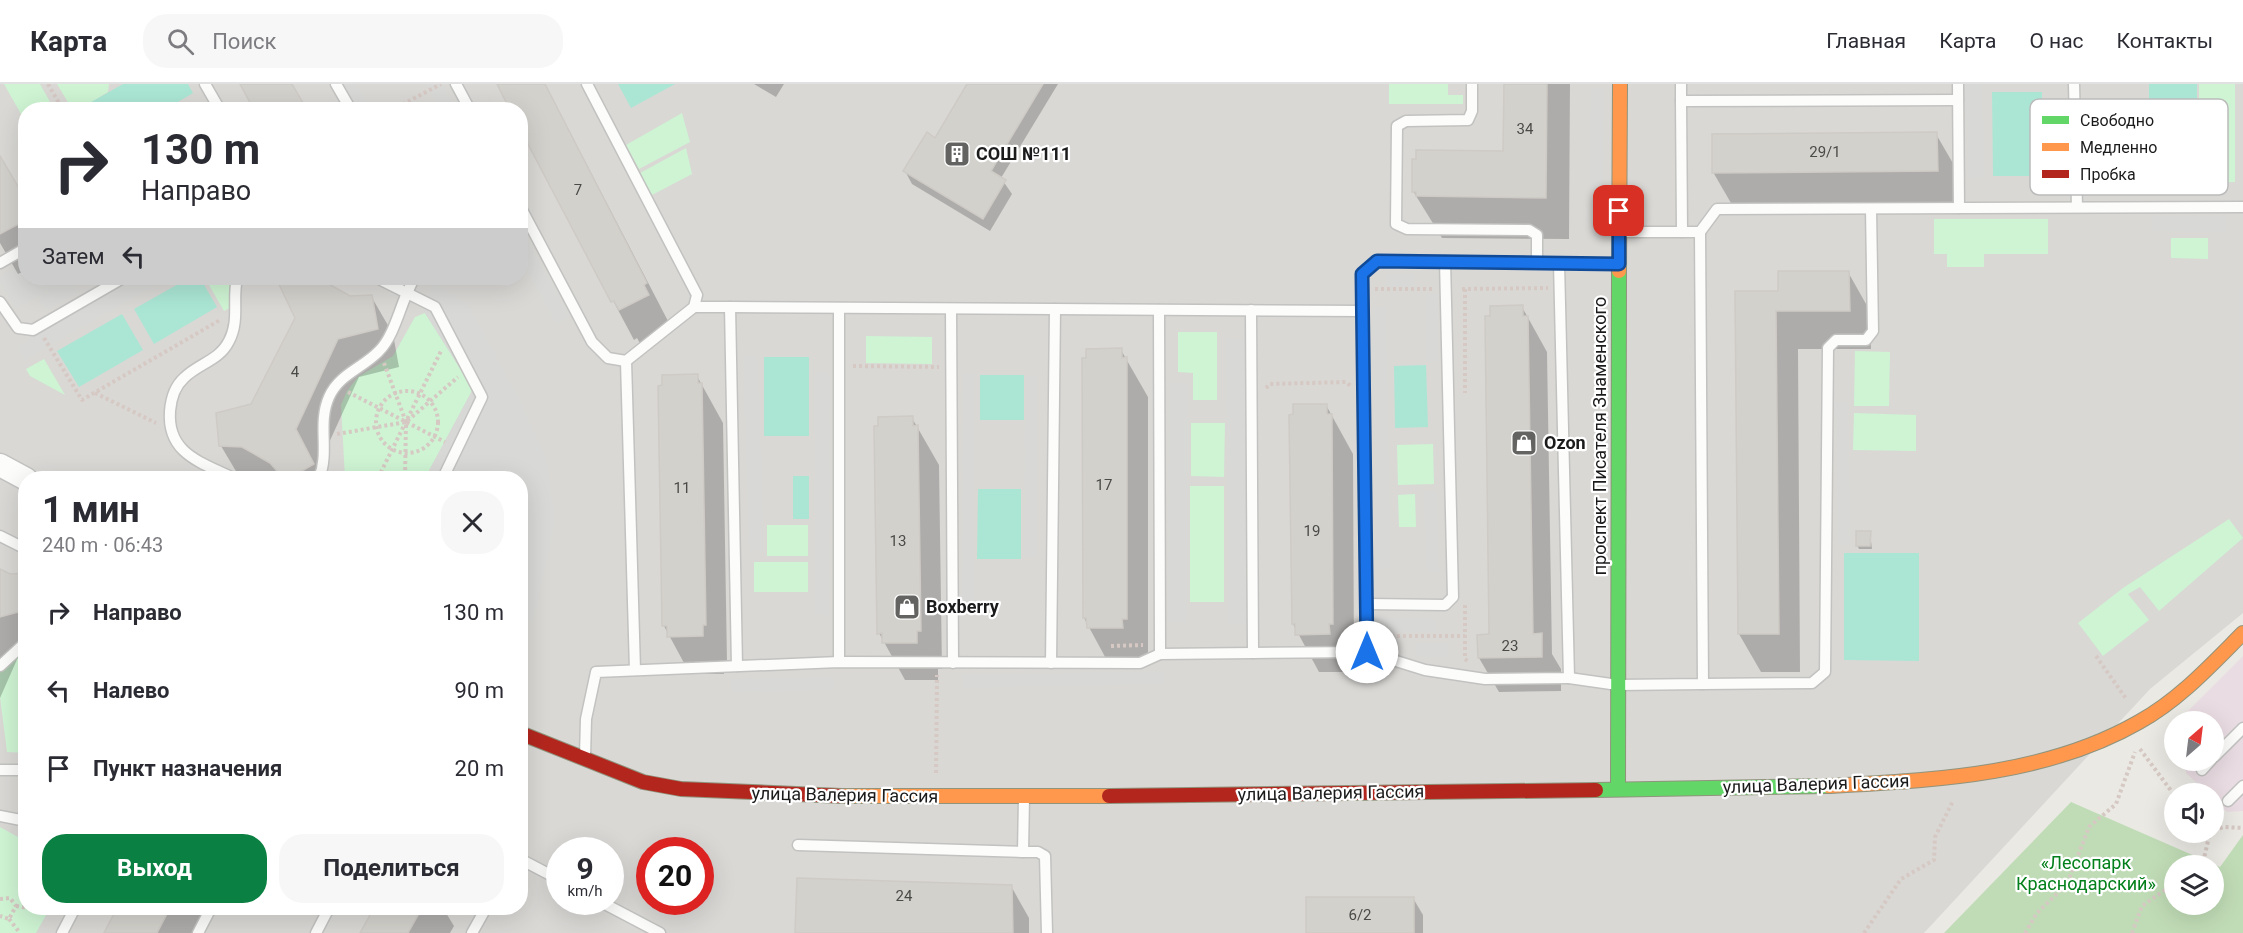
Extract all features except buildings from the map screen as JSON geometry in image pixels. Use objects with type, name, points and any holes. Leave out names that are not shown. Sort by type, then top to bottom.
[{"type":"street","name":"проспект Писателя Знаменского","points":[[1618,788],[1620,84]]},
{"type":"street","points":[[0,465],[18,475]]},
{"type":"street","name":"улица Валерия Гассия","points":[[528,736],[643,782],[681,789],[801,796],[1024,797],[1805,787],[1906,781],[2006,768],[2077,752],[2141,722],[2196,681],[2243,633]]},
{"type":"lane","points":[[205,84],[215,102]]},
{"type":"lane","points":[[336,84],[346,102]]},
{"type":"lane","points":[[456,84],[466,102]]},
{"type":"lane","points":[[528,221],[592,342],[608,358],[626,361],[694,307],[697,295],[587,84]]},
{"type":"lane","points":[[1472,84],[1472,111],[1468,120],[1406,121],[1397,126],[1396,224],[1407,229],[1529,230],[1537,235],[1537,262]]},
{"type":"lane","points":[[1681,84],[1682,232]]},
{"type":"lane","points":[[1958,84],[1959,208]]},
{"type":"lane","points":[[2074,84],[2074,99]]},
{"type":"lane","points":[[1681,101],[1958,100]]},
{"type":"lane","points":[[2077,195],[2077,207]]},
{"type":"lane","points":[[1703,684],[1701,232],[1717,209],[2243,207]]},
{"type":"lane","points":[[585,760],[586,719],[596,672],[839,662],[1140,663],[1160,654],[1367,652],[1425,670],[1485,679],[1569,678],[1618,685],[1812,683],[1825,672],[1828,348],[1836,340],[1866,340],[1873,331],[1871,209]]},
{"type":"lane","points":[[1619,232],[1701,232]]},
{"type":"lane","points":[[0,262],[18,252]]},
{"type":"lane","points":[[1367,652],[1362,274],[1377,261],[1619,264]]},
{"type":"lane","points":[[1367,604],[1445,605],[1453,597],[1445,261]]},
{"type":"lane","points":[[1559,263],[1569,678]]},
{"type":"lane","points":[[0,302],[18,328],[25,331],[38,327],[111,285]]},
{"type":"lane","points":[[220,471],[187,454],[173,439],[170,407],[174,392],[183,378],[214,360],[229,341],[236,322],[237,285]]},
{"type":"lane","points":[[391,285],[435,307],[482,397],[447,471]]},
{"type":"lane","points":[[322,471],[324,411],[336,386],[358,366],[380,351],[411,285]]},
{"type":"lane","points":[[694,307],[1363,311]]},
{"type":"lane","points":[[730,307],[737,666]]},
{"type":"lane","points":[[839,308],[839,662]]},
{"type":"lane","points":[[951,309],[953,663]]},
{"type":"lane","points":[[1052,663],[1055,309]]},
{"type":"lane","points":[[1159,310],[1160,654]]},
{"type":"lane","points":[[1251,310],[1253,653]]},
{"type":"lane","points":[[626,361],[636,670]]},
{"type":"lane","points":[[0,537],[18,545]]},
{"type":"lane","points":[[0,666],[18,649]]},
{"type":"lane","points":[[2224,747],[2243,728]]},
{"type":"lane","points":[[0,770],[18,770]]},
{"type":"lane","points":[[2228,801],[2243,786]]},
{"type":"lane","points":[[1023,852],[1024,797]]},
{"type":"lane","points":[[0,816],[18,819]]},
{"type":"lane","points":[[798,845],[1042,853],[1045,856],[1047,933]]},
{"type":"lane","points":[[528,863],[546,873]]},
{"type":"lane","points":[[624,914],[660,933]]},
{"type":"lane","points":[[62,933],[71,915]]},
{"type":"lane","points":[[198,933],[207,915]]},
{"type":"lane","points":[[316,933],[325,915]]},
{"type":"lane","points":[[472,933],[482,915]]},
{"type":"path","points":[[48,84],[58,102]]},
{"type":"path","points":[[407,102],[441,84]]},
{"type":"path","points":[[1550,288],[1550,299]]},
{"type":"path","points":[[1465,289],[1465,396]]},
{"type":"path","points":[[38,327],[82,400],[236,310]]},
{"type":"path","points":[[382,471],[449,334]]},
{"type":"path","points":[[380,351],[406,422],[405,471]]},
{"type":"path","points":[[853,366],[940,367]]},
{"type":"path","points":[[324,437],[406,422],[467,369]]},
{"type":"path","points":[[1265,389],[1270,384],[1346,382],[1351,386],[1351,398]]},
{"type":"path","points":[[336,386],[458,448]]},
{"type":"path","points":[[412,391],[420,394],[430,401],[437,413],[438,424],[435,436],[419,451],[405,453],[393,449],[380,437],[377,427],[380,409],[390,396],[412,391]]},
{"type":"path","points":[[94,393],[171,430]]},
{"type":"path","points":[[1465,600],[1466,659],[1472,664]]},
{"type":"path","points":[[1367,636],[1465,636]]},
{"type":"path","points":[[1102,647],[1144,645],[1150,638]]},
{"type":"path","points":[[2096,656],[2127,700]]},
{"type":"path","points":[[2025,933],[2037,913],[2067,884],[2089,827],[2116,804],[2138,746],[2165,783]]},
{"type":"path","points":[[1864,933],[1900,879],[1934,860],[1935,837],[1957,794]]},
{"type":"path","points":[[2224,827],[2243,828]]},
{"type":"path","points":[[2132,933],[2142,906],[2164,891]]},
{"type":"path","points":[[0,899],[10,898],[16,906],[9,919]]},
{"type":"path","points":[[0,916],[9,919],[20,933]]},
{"type":"shaded area","points":[[0,84],[2243,84],[2243,613],[2150,689],[1924,933],[0,933]]},
{"type":"shaded area","points":[[341,84],[356,84],[367,102],[352,102]]},
{"type":"shaded area","points":[[426,84],[443,84],[452,102],[435,102]]},
{"type":"shaded area","points":[[1965,84],[1982,84],[1985,177],[1968,178]]},
{"type":"shaded area","points":[[1591,88],[1604,88],[1603,191],[1590,191]]},
{"type":"shaded area","points":[[2152,215],[2226,216],[2226,232],[2152,231]]},
{"type":"shaded area","points":[[528,240],[570,317],[556,324],[528,271]]},
{"type":"shaded area","points":[[18,266],[18,285],[57,285],[15,309],[0,283],[0,277]]},
{"type":"shaded area","points":[[1415,273],[1415,287],[1386,287],[1386,274]]},
{"type":"shaded area","points":[[59,285],[73,285],[78,293],[46,311],[38,297]]},
{"type":"shaded area","points":[[124,285],[155,285],[25,360],[17,346]]},
{"type":"shaded area","points":[[432,285],[436,285],[469,306],[517,395],[547,460],[555,523],[533,621],[528,618],[528,471],[429,471],[473,389],[423,310]]},
{"type":"shaded area","points":[[2239,287],[2243,287],[2243,464],[2239,464]]},
{"type":"shaded area","points":[[1425,294],[1438,294],[1439,361],[1426,361]]},
{"type":"shaded area","points":[[1372,307],[1386,307],[1391,568],[1377,569]]},
{"type":"shaded area","points":[[1226,339],[1245,339],[1246,624],[1228,624]]},
{"type":"shaded area","points":[[743,356],[758,356],[764,551],[749,551]]},
{"type":"shaded area","points":[[815,372],[830,372],[829,615],[815,615]]},
{"type":"shaded area","points":[[963,374],[975,374],[975,605],[962,605]]},
{"type":"shaded area","points":[[1025,376],[1037,376],[1037,557],[1024,557]]},
{"type":"shaded area","points":[[1169,383],[1188,383],[1187,623],[1168,623]]},
{"type":"shaded area","points":[[1835,402],[1848,402],[1850,545],[1838,545]]},
{"type":"shaded area","points":[[1424,491],[1437,491],[1439,572],[1426,572]]},
{"type":"shaded area","points":[[1374,618],[1436,618],[1436,632],[1373,632]]},
{"type":"shaded area","points":[[1416,643],[1448,643],[1448,657],[1416,657]]},
{"type":"shaded area","points":[[2243,656],[2243,811],[2227,812],[2224,809],[2224,783],[2197,783],[2186,773],[2186,771],[2224,771],[2224,711],[2188,711]]},
{"type":"shaded area","points":[[1164,671],[1164,684],[963,688],[962,675]]},
{"type":"shaded area","points":[[833,677],[834,690],[731,692],[731,679]]},
{"type":"green space","points":[[4,84],[40,84],[50,102],[18,102],[18,109]]},
{"type":"green space","points":[[57,84],[109,84],[108,92],[92,102],[68,102]]},
{"type":"green space","points":[[123,84],[188,84],[193,93],[178,102],[91,102]]},
{"type":"green space","points":[[618,84],[675,84],[631,108]]},
{"type":"green space","points":[[1389,84],[1448,84],[1448,95],[1463,95],[1463,104],[1389,104]]},
{"type":"green space","points":[[2149,84],[2197,84],[2197,99],[2149,99]]},
{"type":"green space","points":[[2199,84],[2235,84],[2235,182],[2228,182],[2228,99],[2199,99]]},
{"type":"green space","points":[[1992,92],[2042,92],[2042,99],[2030,99],[2030,176],[1993,176]]},
{"type":"green space","points":[[682,113],[690,142],[639,169],[626,145]]},
{"type":"green space","points":[[686,148],[692,174],[652,195],[640,173]]},
{"type":"green space","points":[[1934,219],[2048,219],[2048,254],[1984,254],[1984,267],[1947,267],[1947,254],[1934,254]]},
{"type":"green space","points":[[2171,238],[2208,238],[2208,259],[2171,258]]},
{"type":"green space","points":[[177,285],[204,285],[217,307],[154,344],[134,309]]},
{"type":"green space","points":[[209,285],[232,285],[233,306],[224,311]]},
{"type":"green space","points":[[425,313],[473,389],[429,471],[345,471],[341,405],[347,391],[358,377],[393,356],[415,317]]},
{"type":"green space","points":[[122,314],[143,350],[79,387],[57,351]]},
{"type":"green space","points":[[1178,332],[1217,332],[1217,400],[1193,400],[1193,373],[1178,372]]},
{"type":"green space","points":[[866,336],[932,337],[932,364],[866,363]]},
{"type":"green space","points":[[1855,351],[1890,352],[1889,406],[1854,406]]},
{"type":"green space","points":[[764,357],[809,357],[809,436],[764,436]]},
{"type":"green space","points":[[44,359],[65,395],[30,376],[26,369]]},
{"type":"green space","points":[[1426,365],[1428,427],[1395,428],[1394,366]]},
{"type":"green space","points":[[980,375],[1024,375],[1024,420],[980,420]]},
{"type":"green space","points":[[1854,413],[1916,415],[1916,451],[1853,450]]},
{"type":"green space","points":[[1191,423],[1225,423],[1224,477],[1191,476]]},
{"type":"green space","points":[[1433,444],[1434,484],[1398,485],[1397,445]]},
{"type":"green space","points":[[793,476],[809,476],[809,519],[793,519]]},
{"type":"green space","points":[[1190,486],[1224,486],[1224,602],[1190,602]]},
{"type":"green space","points":[[978,489],[1021,489],[1021,559],[977,559]]},
{"type":"green space","points":[[1415,494],[1416,527],[1399,527],[1398,495]]},
{"type":"green space","points":[[2229,519],[2243,538],[2159,611],[2140,587],[2128,594],[2149,620],[2103,656],[2078,623],[2123,588]]},
{"type":"green space","points":[[767,525],[808,525],[808,556],[767,556]]},
{"type":"green space","points":[[1844,553],[1919,553],[1919,661],[1844,660]]},
{"type":"green space","points":[[754,562],[808,562],[808,592],[754,592]]},
{"type":"green space","points":[[18,645],[18,753],[7,752],[0,697],[0,665]]},
{"type":"green space","name":"«Лесопарк Краснодарский»","points":[[2071,802],[2192,855],[2164,855],[2164,915],[2224,915],[2224,861],[2243,835],[2243,933],[1944,933]]},
{"type":"green space","points":[[0,827],[18,837],[18,915],[46,915],[36,933],[0,933]]},
{"type":"traffic: fast","points":[[1618,788],[1619,271]]},
{"type":"traffic: fast","points":[[1596,790],[1828,786]]},
{"type":"traffic: slow","points":[[1619,271],[1620,84]]},
{"type":"traffic: slow","points":[[1828,786],[1908,781],[1988,772],[2066,754],[2103,740],[2154,713],[2194,681],[2243,633]]},
{"type":"traffic: slow","points":[[842,796],[1109,796]]},
{"type":"traffic: jam","points":[[528,736],[643,782],[681,789],[842,796]]},
{"type":"traffic: jam","points":[[1109,796],[1596,790]]},
{"type":"place","name":"СОШ №111","points":[[957,154]]},
{"type":"place","name":"Ozon","points":[[1524,443]]},
{"type":"place","name":"Boxberry","points":[[907,607]]},
{"type":"route","points":[[1367,652],[1362,274],[1377,261],[1619,264],[1619,211]]}]
